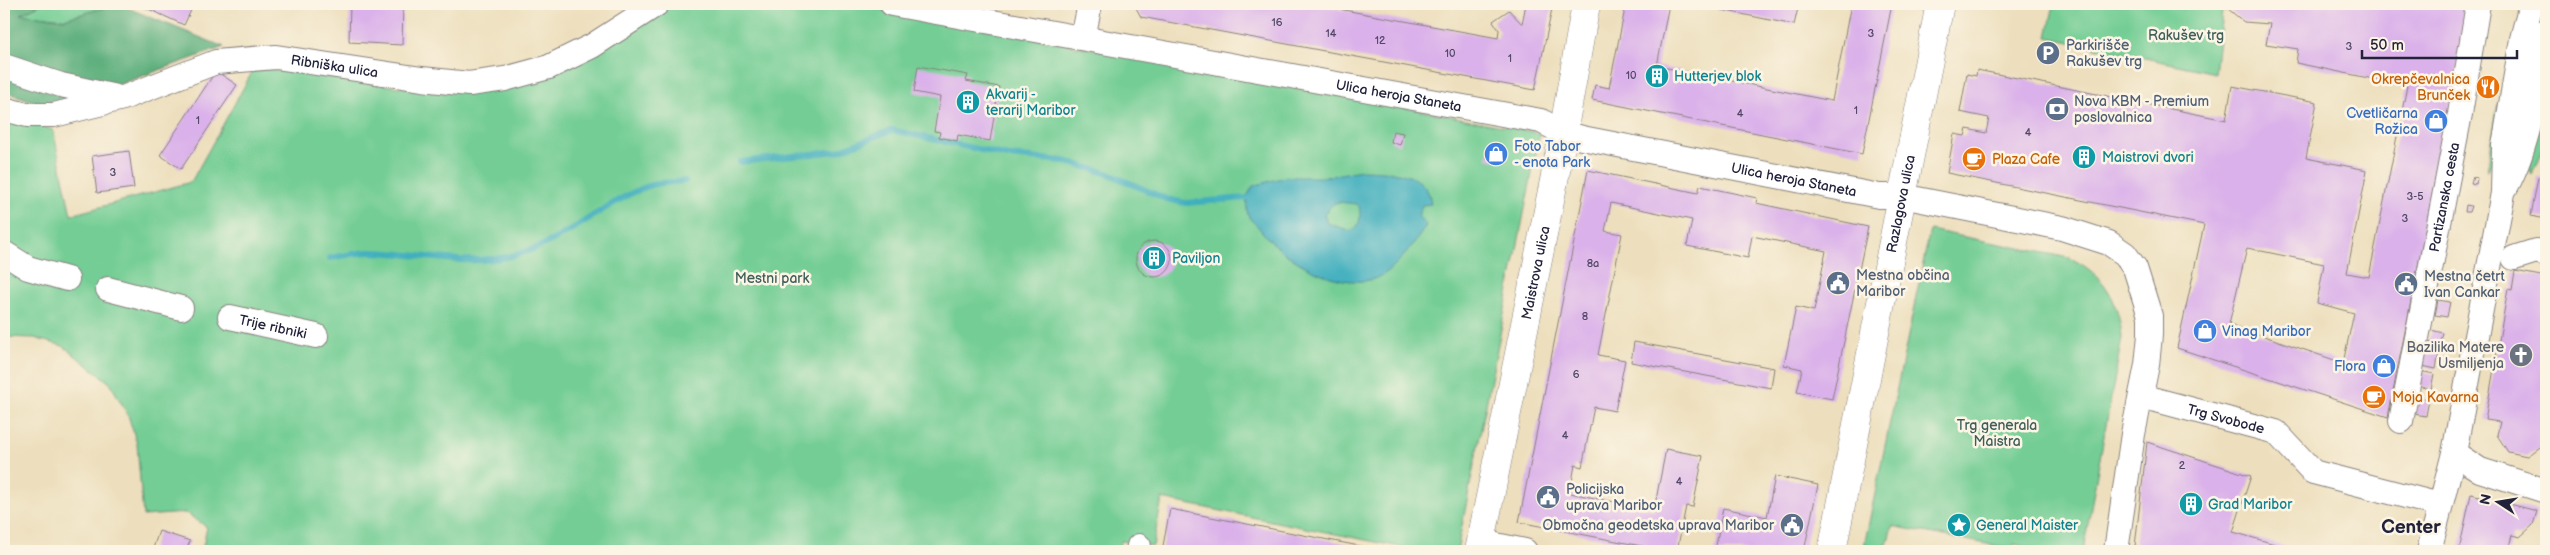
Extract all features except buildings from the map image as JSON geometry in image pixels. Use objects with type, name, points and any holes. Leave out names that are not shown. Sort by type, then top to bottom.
[{"type":"street","name":"Ribniška ulica","points":[[4,109],[27,115],[54,115],[123,98],[216,62],[276,57],[422,79],[469,84],[505,79],[549,67],[592,46],[657,4]]},
{"type":"street","name":"Ulica heroja Staneta","points":[[892,4],[1541,121],[1562,132],[1600,142],[1879,196],[1902,196]]},
{"type":"street","points":[[1083,38],[1090,4]]},
{"type":"street","name":"Maistrova ulica","points":[[1480,547],[1586,4]]},
{"type":"street","name":"Razlagova ulica","points":[[1832,551],[1940,4]]},
{"type":"street","name":"Partizanska cesta","points":[[2401,420],[2460,114],[2478,4]]},
{"type":"street","points":[[2428,551],[2454,453],[2503,193],[2504,146],[2522,39],[2531,4]]},
{"type":"street","points":[[2503,193],[2520,160],[2538,105],[2546,31]]},
{"type":"street","points":[[4,66],[61,85],[123,98]]},
{"type":"street","points":[[1902,196],[2062,228],[2109,243],[2124,254],[2135,268],[2150,316],[2147,365],[2116,551]]},
{"type":"street","points":[[2514,258],[2536,251],[2546,254]]},
{"type":"street","points":[[4,254],[28,268],[67,279]]},
{"type":"street","points":[[108,289],[181,308]]},
{"type":"street","name":"Trije ribniki","points":[[230,317],[316,336]]},
{"type":"street","name":"Trg Svobode","points":[[2141,396],[2276,432],[2313,472],[2440,506]]},
{"type":"street","points":[[2454,453],[2480,470],[2546,491]]},
{"type":"street","points":[[1480,547],[1524,551]]},
{"type":"green space","points":[[4,4],[41,4],[21,14],[64,19],[118,4],[224,47],[61,105],[46,106],[4,91]]},
{"type":"green space","points":[[41,4],[118,4],[64,19],[20,14]]},
{"type":"green space","name":"Mestni park","points":[[648,4],[852,4],[1540,133],[1457,551],[1420,551],[1162,499],[1153,546],[1121,541],[1119,551],[202,551],[207,527],[186,513],[143,516],[137,444],[128,415],[110,383],[63,346],[34,338],[4,337],[4,115],[53,130],[71,215],[191,182],[255,67],[422,90],[538,68]]},
{"type":"green space","name":"Rakušev trg","points":[[2054,4],[2223,4],[2215,73],[2047,37]]},
{"type":"green space","points":[[2498,103],[2501,120],[2500,138],[2492,164],[2487,171]]},
{"type":"green space","points":[[2546,117],[2546,140],[2532,175],[2529,163],[2532,145],[2538,128]]},
{"type":"green space","name":"Trg generala Maistra","points":[[1930,230],[2070,258],[2082,264],[2101,280],[2113,300],[2122,338],[2083,551],[2045,551],[2014,544],[2013,549],[1892,526],[1887,545],[1882,545],[1881,551],[1863,551]]},
{"type":"water","points":[[1361,170],[1382,171],[1405,175],[1423,184],[1431,204],[1422,205],[1418,216],[1426,225],[1405,255],[1383,275],[1362,281],[1345,280],[1312,270],[1281,250],[1249,217],[1246,198],[1253,186],[1285,177],[1325,177]],"holes":[[[1338,202],[1357,204],[1360,217],[1357,227],[1351,231],[1327,223],[1324,214],[1333,204]]]},
{"type":"waterway","points":[[740,162],[838,151],[892,130],[1008,156],[1064,161],[1107,173],[1166,199],[1186,203],[1246,198]]},
{"type":"waterway","points":[[330,258],[371,252],[443,259],[497,259],[534,249],[551,241],[633,192],[655,184],[685,181]]},
{"type":"place","name":"Parkirišče Rakušev trg","points":[[2048,53]]},
{"type":"place","name":"Hutterjev blok","points":[[1657,76]]},
{"type":"place","name":"Okrepčevalnica Brunček","points":[[2488,87]]},
{"type":"place","name":"Akvarij - terarij Maribor","points":[[968,102]]},
{"type":"place","name":"Nova KBM - Premium poslovalnica","points":[[2057,109]]},
{"type":"place","name":"Cvetličarna Rožica","points":[[2436,121]]},
{"type":"place","name":"Foto Tabor - enota Park","points":[[1496,154]]},
{"type":"place","name":"Maistrovi dvori","points":[[2084,157]]},
{"type":"place","name":"Plaza Cafe","points":[[1974,159]]},
{"type":"place","name":"Paviljon","points":[[1154,258]]},
{"type":"place","name":"Mestna občina Maribor","points":[[1838,283]]},
{"type":"place","name":"Mestna četrt Ivan Cankar","points":[[2406,284]]},
{"type":"place","name":"Vinag Maribor","points":[[2205,331]]},
{"type":"place","name":"Bazilika Matere Usmiljenja","points":[[2521,355]]},
{"type":"place","name":"Flora","points":[[2384,366]]},
{"type":"place","name":"Moja Kavarna","points":[[2374,397]]},
{"type":"place","name":"Policijska uprava Maribor","points":[[1548,497]]},
{"type":"place","name":"Grad Maribor","points":[[2191,504]]},
{"type":"place","name":"Območna geodetska uprava Maribor","points":[[1792,525]]},
{"type":"place","name":"General Maister","points":[[1959,525]]},
{"type":"district","name":"Center","points":[[2411,526]]}]
